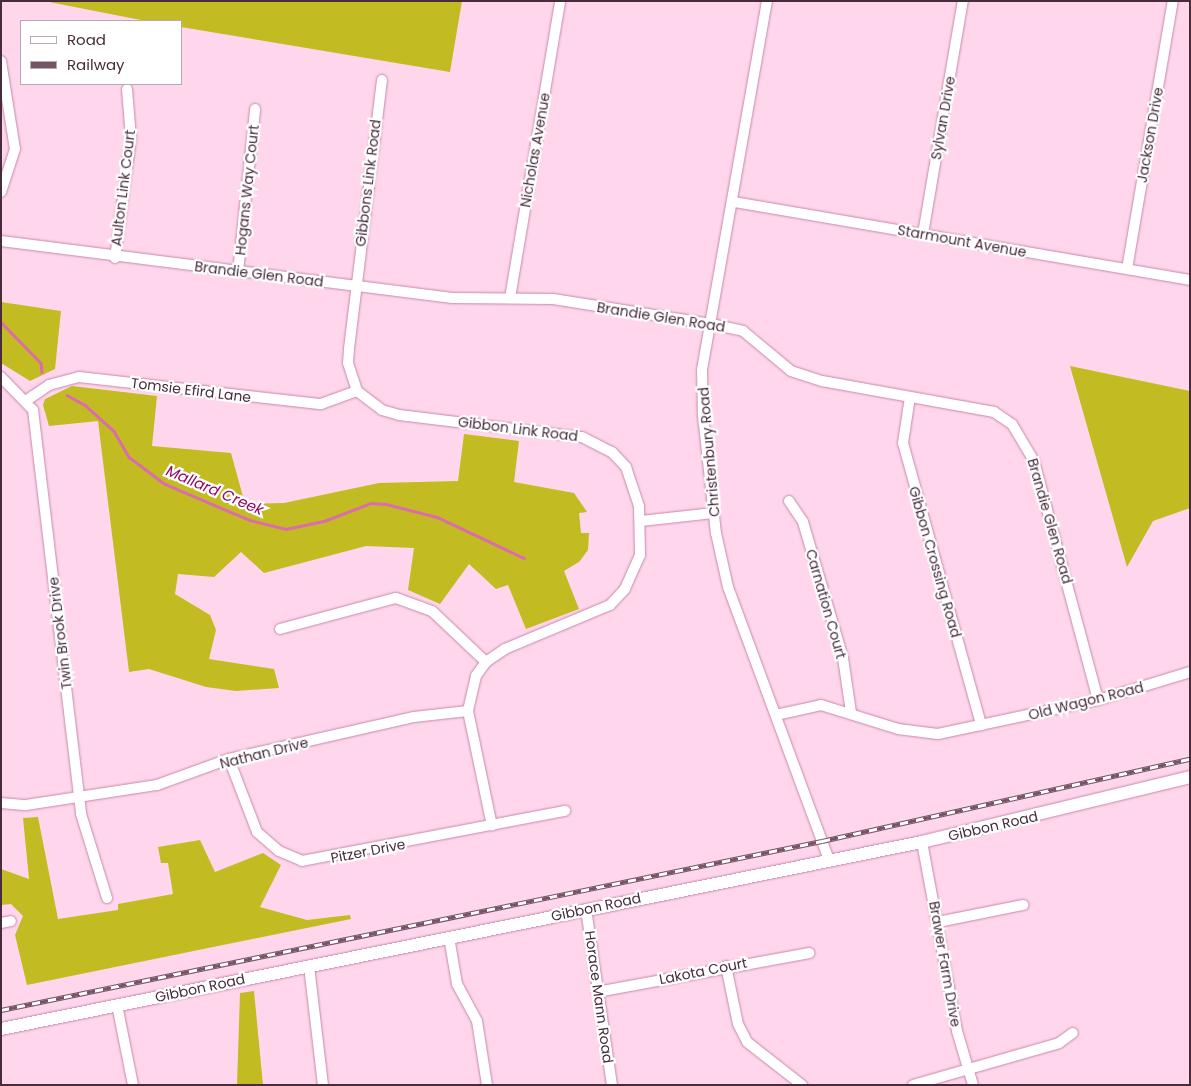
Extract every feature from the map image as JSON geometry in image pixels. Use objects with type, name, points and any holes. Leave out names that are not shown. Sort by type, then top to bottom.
[{"type":"main road","name":"Gibbon Road","points":[[1,1029],[828,858],[922,842],[1189,778]]},
{"type":"street","name":"Nicholas Avenue","points":[[510,298],[560,1]]},
{"type":"street","name":"Christenbury Road","points":[[767,1],[734,202],[710,324],[702,389],[714,513],[728,587],[828,858]]},
{"type":"street","name":"Sylvan Drive","points":[[923,234],[962,1]]},
{"type":"street","name":"Jackson Drive","points":[[1127,269],[1172,1]]},
{"type":"street","points":[[1,62],[15,148],[1,192]]},
{"type":"street","name":"Gibbons Link Road","points":[[356,285],[382,80]]},
{"type":"street","name":"Aulton Link Court","points":[[114,258],[130,138],[127,88]]},
{"type":"street","name":"Hogans Way Court","points":[[238,272],[255,109]]},
{"type":"street","name":"Starmount Avenue","points":[[734,202],[1190,280]]},
{"type":"street","name":"Brandie Glen Road","points":[[1,242],[114,258],[356,285],[452,298],[554,299],[710,324],[743,331],[791,371],[910,398],[994,412],[1024,439],[1034,460],[1098,700]]},
{"type":"street","points":[[356,285],[348,363],[357,391]]},
{"type":"street","name":"Twin Brook Drive","points":[[1,377],[27,400],[36,426],[80,797],[106,898]]},
{"type":"street","name":"Tomsie Efird Lane","points":[[27,400],[50,385],[79,377],[321,404],[357,391]]},
{"type":"street","name":"Gibbon Link Road","points":[[357,391],[382,410],[399,415],[582,437],[603,445],[634,483],[640,521],[635,570],[610,606],[505,649],[486,662],[472,686],[468,711],[492,826]]},
{"type":"street","name":"Gibbon Crossing Road","points":[[910,398],[903,443],[981,725]]},
{"type":"street","name":"Carnation Court","points":[[789,501],[803,522],[842,658],[851,712]]},
{"type":"street","points":[[640,521],[714,513]]},
{"type":"street","points":[[280,629],[396,598],[432,611],[486,662]]},
{"type":"street","name":"Old Wagon Road","points":[[776,715],[811,704],[851,712],[918,734],[981,725],[1098,700],[1190,672]]},
{"type":"street","name":"Nathan Drive","points":[[1,802],[26,805],[157,785],[229,759],[414,717],[468,711]]},
{"type":"street","name":"Pitzer Drive","points":[[229,759],[257,832],[279,852],[302,861],[565,811]]},
{"type":"street","name":"Brawer Farm Drive","points":[[922,842],[967,1068],[973,1085]]},
{"type":"street","points":[[938,922],[1023,905]]},
{"type":"street","name":"Horace Mann Road","points":[[586,909],[612,1085]]},
{"type":"street","points":[[449,937],[457,984],[477,1021],[487,1085]]},
{"type":"street","name":"Lakota Court","points":[[597,992],[726,966],[809,953]]},
{"type":"street","points":[[309,966],[323,1085]]},
{"type":"street","points":[[726,966],[738,1024],[747,1042],[802,1085]]},
{"type":"street","points":[[117,1005],[133,1085]]},
{"type":"street","points":[[913,1085],[1059,1043],[1073,1033]]},
{"type":"shaded area","points":[[44,1],[462,1],[450,72],[182,27],[182,20],[141,20]]},
{"type":"shaded area","points":[[1,302],[61,311],[55,369],[30,381],[1,363]]},
{"type":"shaded area","points":[[1070,366],[1190,391],[1190,508],[1153,521],[1127,567]]},
{"type":"shaded area","points":[[72,386],[157,396],[152,446],[231,453],[245,504],[284,503],[379,483],[458,481],[464,434],[519,441],[514,482],[574,493],[587,512],[579,513],[581,533],[589,533],[588,550],[579,562],[564,571],[579,609],[526,629],[508,585],[496,589],[469,564],[440,604],[408,590],[414,548],[366,546],[264,573],[241,552],[214,577],[178,574],[175,594],[210,615],[216,630],[209,659],[274,669],[279,688],[236,691],[206,687],[149,669],[129,672],[98,421],[49,426],[43,405],[45,399]]},
{"type":"shaded area","points":[[38,817],[58,919],[118,910],[118,904],[173,894],[168,863],[161,863],[158,847],[200,840],[215,872],[263,853],[281,865],[260,907],[307,920],[350,915],[351,919],[27,985],[15,935],[23,916],[11,904],[1,905],[1,869],[29,879],[23,818]]},
{"type":"shaded area","points":[[254,991],[263,1085],[237,1085],[240,993]]},
{"type":"waterway","name":"Mallard Creek","points":[[1,322],[41,363],[42,372]]},
{"type":"waterway","name":"Mallard Creek","points":[[67,395],[85,405],[114,431],[129,457],[165,484],[250,520],[286,529],[324,521],[371,503],[386,504],[437,517],[524,558]]},
{"type":"railway","points":[[1,1010],[822,841],[1190,759]]}]
